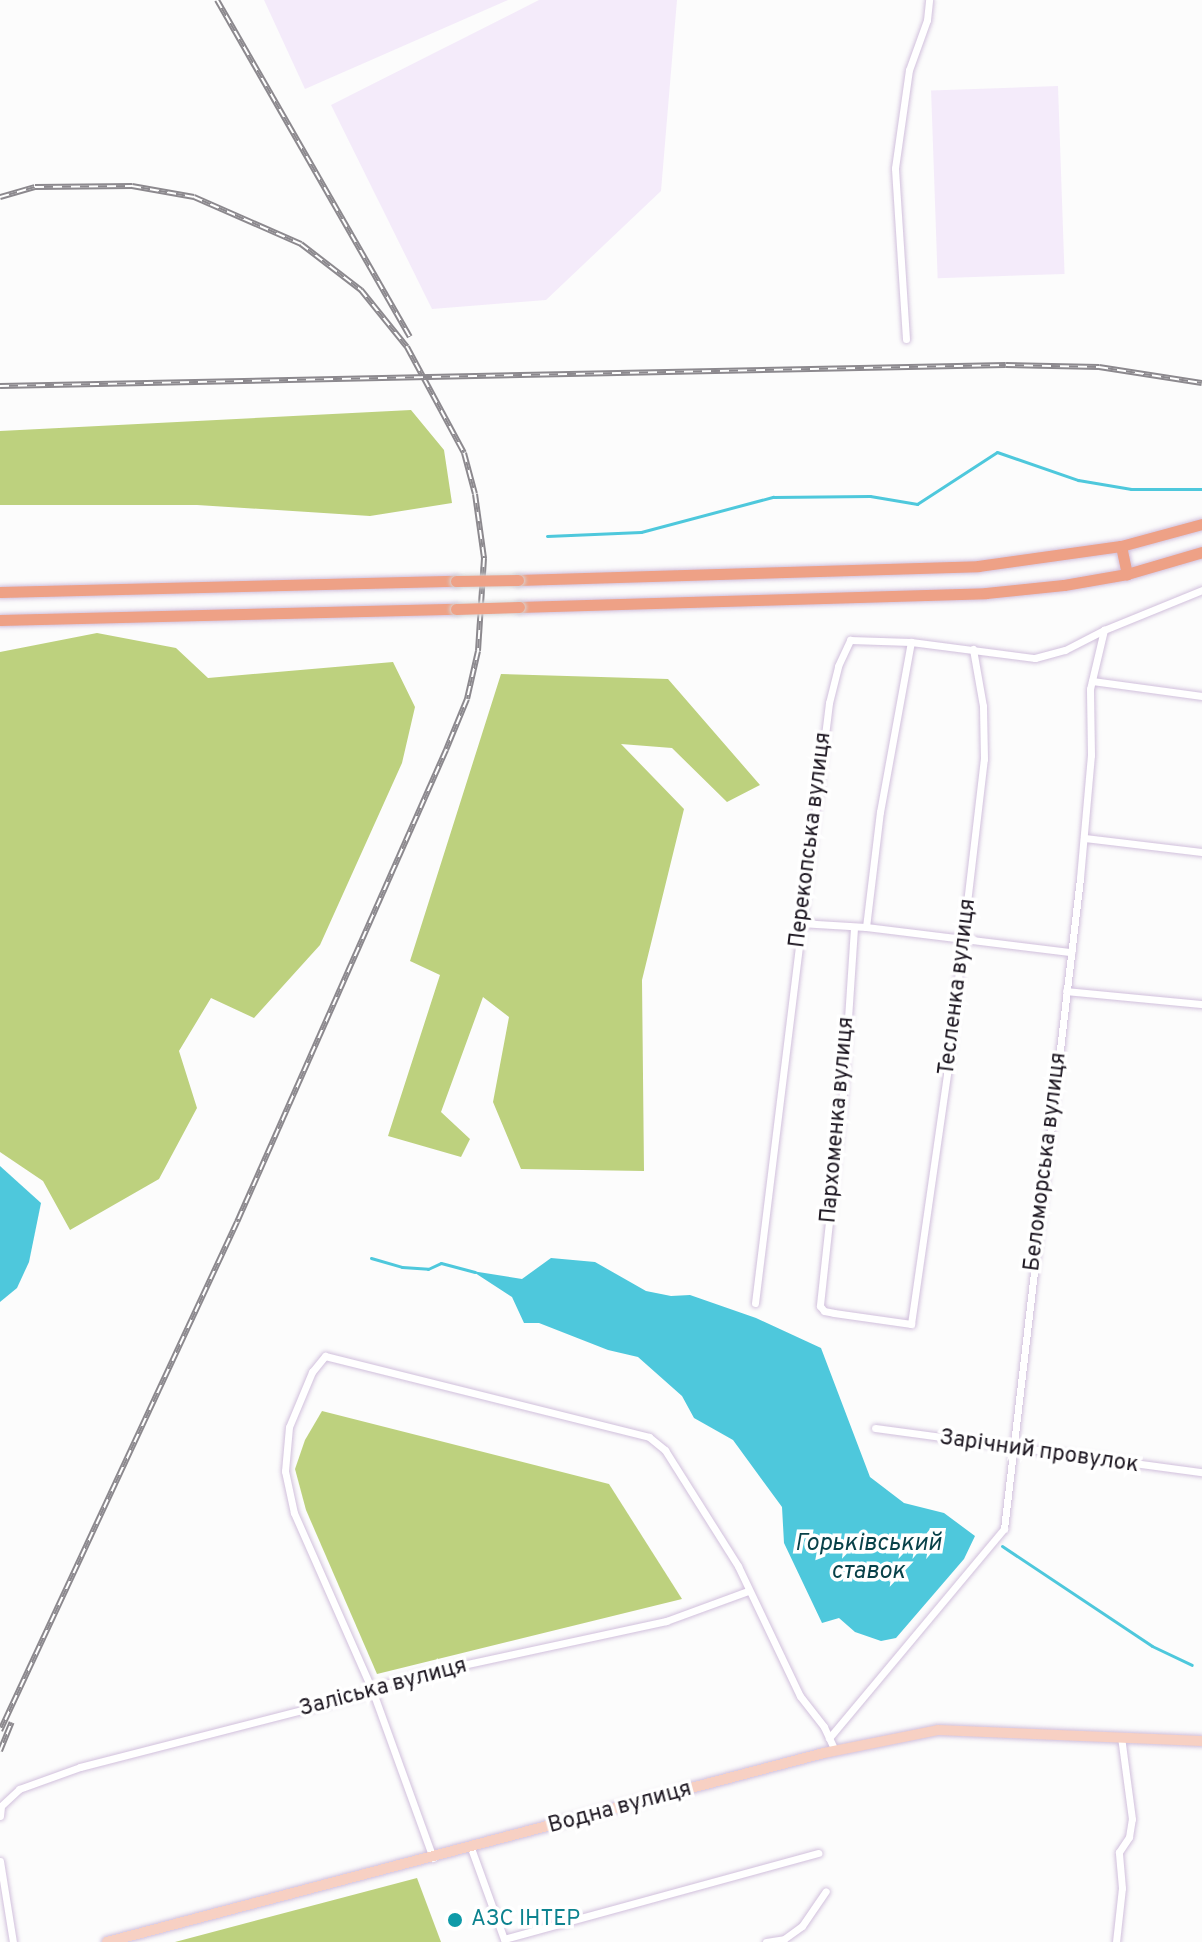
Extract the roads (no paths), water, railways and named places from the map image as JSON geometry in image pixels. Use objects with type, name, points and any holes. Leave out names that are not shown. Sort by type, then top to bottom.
[{"type":"main road","points":[[0,592],[978,566],[1121,546],[1202,524]]},
{"type":"main road","points":[[1121,546],[1127,574]]},
{"type":"main road","points":[[0,620],[986,593],[1052,587],[1127,574],[1202,552]]},
{"type":"street","points":[[906,339],[895,168],[909,70],[927,20],[929,0]]},
{"type":"street","points":[[1104,630],[1202,590]]},
{"type":"street","name":"Перекопська вулиця","points":[[755,1303],[829,703],[838,666],[850,640],[911,642],[1035,658],[1065,650],[1104,630]]},
{"type":"street","name":"Беломорська вулиця","points":[[829,1738],[1004,1529],[1084,838],[1091,755],[1092,681],[1104,630]]},
{"type":"street","points":[[866,927],[880,812],[911,642]]},
{"type":"street","name":"Тесленка вулиця","points":[[911,1324],[964,937],[984,759],[983,706],[973,649]]},
{"type":"street","points":[[1092,681],[1202,696]]},
{"type":"street","points":[[1084,838],[1202,852]]},
{"type":"street","points":[[800,923],[964,937],[1071,952]]},
{"type":"street","name":"Пархоменка вулиця","points":[[854,928],[843,1093],[820,1306],[824,1311],[911,1324]]},
{"type":"street","points":[[1066,991],[1202,1004]]},
{"type":"street","points":[[433,1858],[373,1692],[294,1513],[285,1471],[289,1427],[312,1372],[325,1356],[649,1437],[665,1450],[738,1566],[800,1696],[835,1751]]},
{"type":"street","name":"Зарічний провулок","points":[[875,1428],[1013,1449],[1202,1472]]},
{"type":"street","name":"Заліська вулиця","points":[[0,1816],[1,1806],[19,1789],[80,1767],[373,1692],[385,1684],[421,1674],[666,1621],[748,1591]]},
{"type":"street","name":"Водна вулиця","points":[[107,1942],[835,1751],[938,1730],[1202,1741]]},
{"type":"street","points":[[1116,1942],[1122,1888],[1119,1852],[1129,1837],[1132,1819],[1121,1737]]},
{"type":"street","points":[[471,1848],[504,1941],[818,1853]]},
{"type":"street","points":[[0,1861],[13,1942]]},
{"type":"street","points":[[766,1942],[784,1939],[802,1926],[826,1891]]},
{"type":"water","points":[[0,1166],[41,1203],[29,1262],[17,1288],[0,1302]]},
{"type":"water","name":"Горьківський ставок","points":[[551,1258],[595,1262],[646,1291],[671,1296],[690,1295],[756,1318],[821,1348],[870,1477],[904,1503],[944,1513],[975,1536],[964,1559],[896,1638],[881,1641],[855,1632],[839,1618],[822,1623],[784,1543],[782,1507],[733,1440],[694,1418],[682,1396],[638,1357],[608,1350],[539,1323],[524,1323],[512,1297],[472,1271],[522,1279]]},
{"type":"waterway","points":[[547,536],[641,532],[773,497],[870,496],[917,504],[997,452],[1078,480],[1131,489],[1202,489]]},
{"type":"waterway","points":[[371,1258],[402,1267],[428,1269],[441,1263],[475,1272]]},
{"type":"waterway","points":[[1002,1546],[1152,1646],[1192,1665]]},
{"type":"railway","points":[[217,0],[410,337]]},
{"type":"railway","points":[[0,197],[35,187],[132,186],[194,197],[301,244],[361,290],[407,347],[464,453],[475,494],[484,558],[478,651],[467,699],[446,750],[237,1222],[0,1731]]},
{"type":"railway","points":[[0,386],[1006,365],[1099,367],[1202,383]]},
{"type":"railway","points":[[0,1751],[12,1722]]},
{"type":"place","name":"АЗС ІНТЕР","points":[[455,1920]]}]
